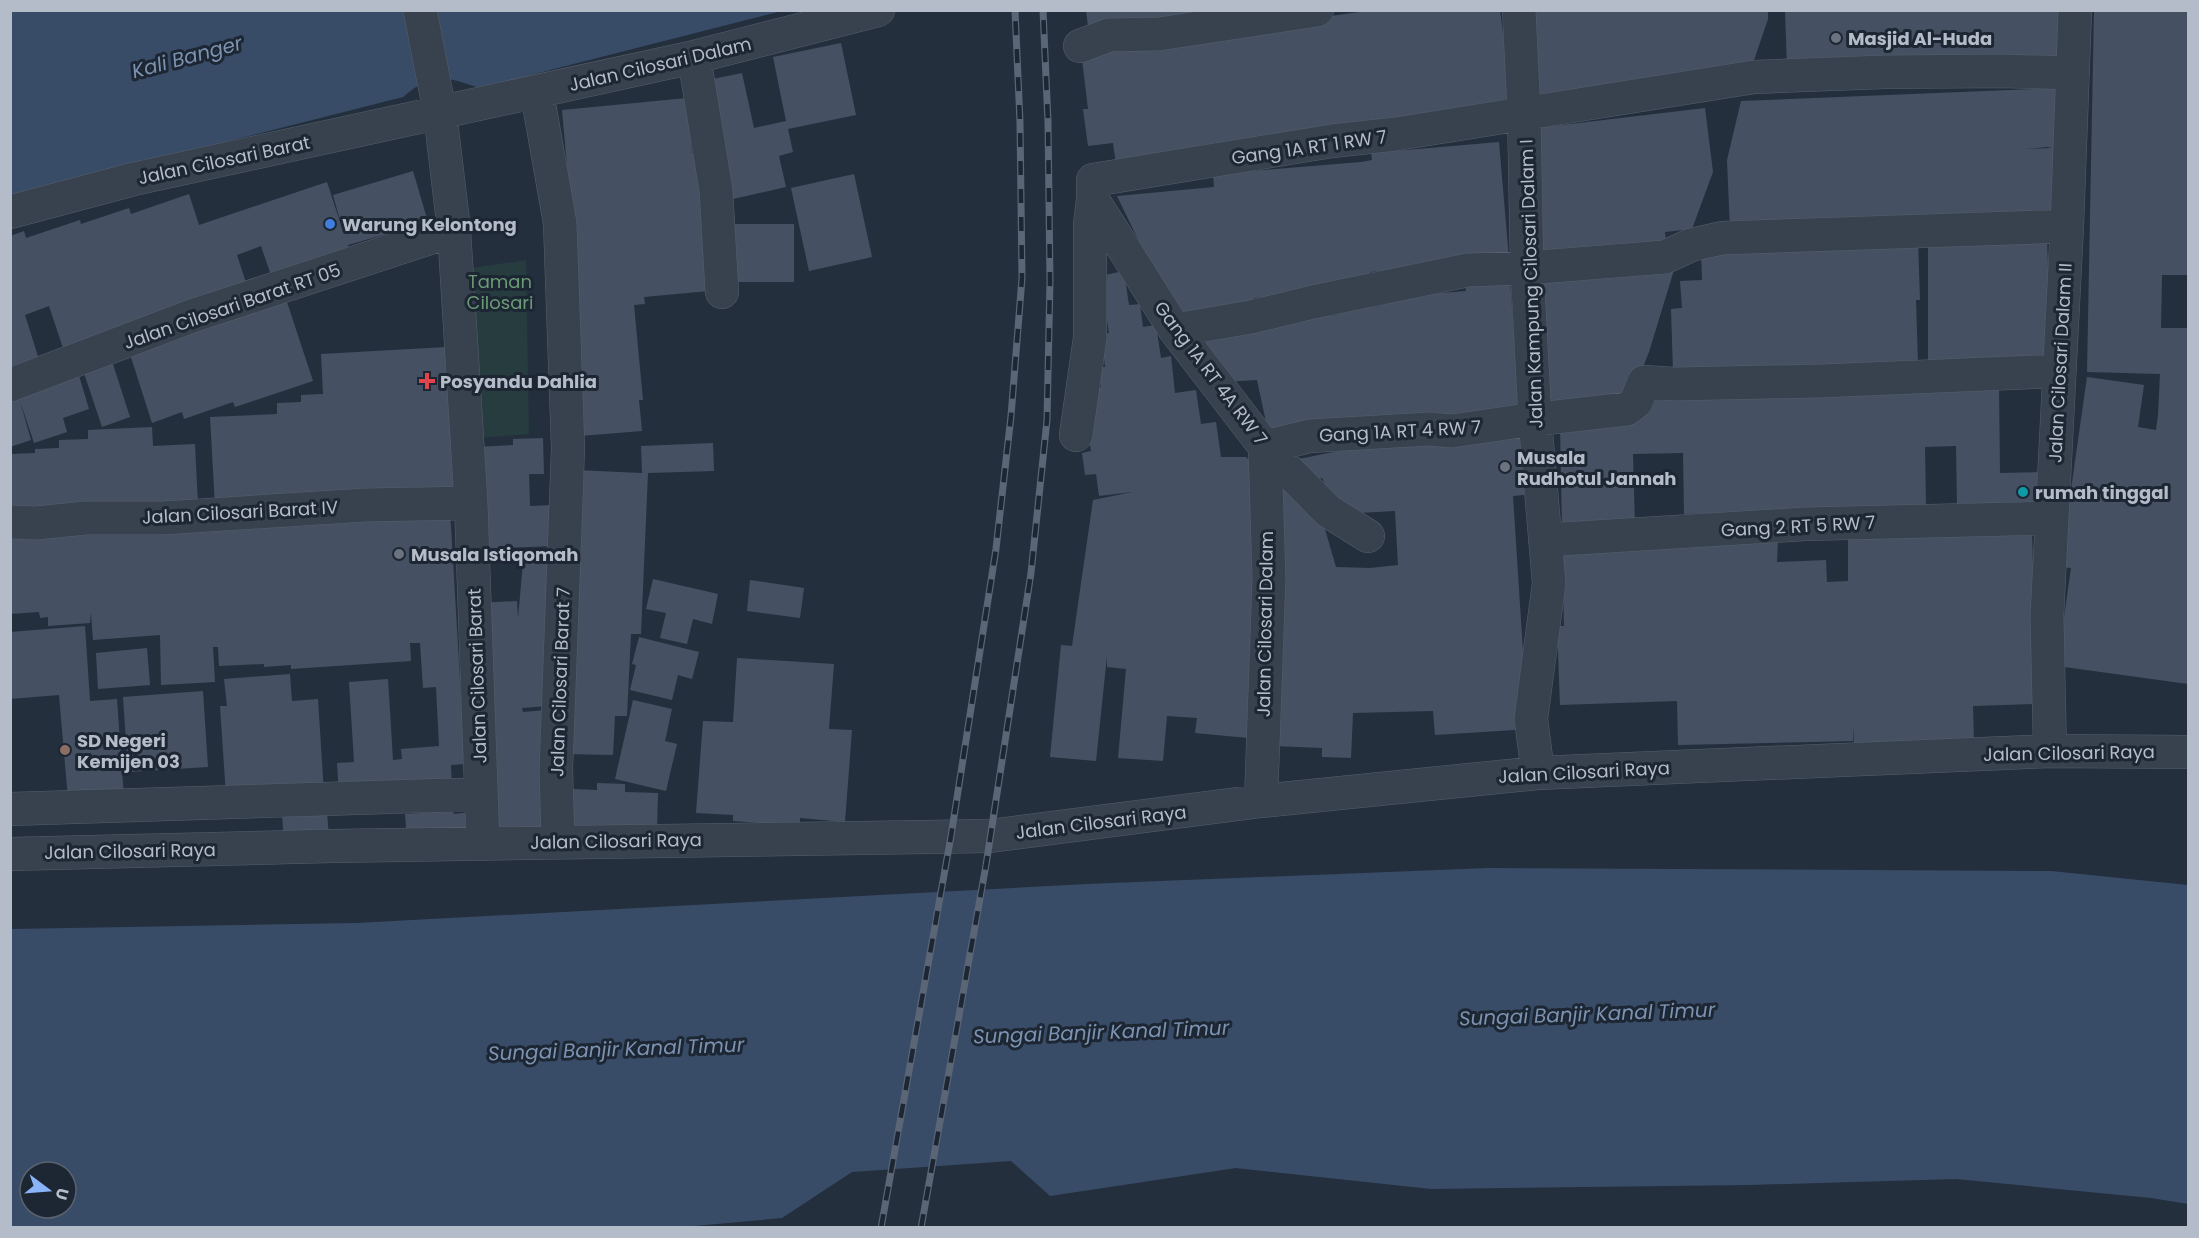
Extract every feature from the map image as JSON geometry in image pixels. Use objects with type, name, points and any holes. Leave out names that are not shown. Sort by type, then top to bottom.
[{"type":"street","name":"Jalan Cilosari Barat","points":[[420,10],[437,98],[454,230],[471,503],[483,844]]},
{"type":"street","name":"Jalan Cilosari Dalam","points":[[437,98],[537,93],[694,57],[878,10]]},
{"type":"street","points":[[1080,46],[1109,36],[1160,34],[1317,10]]},
{"type":"street","name":"Jalan Kampung Cilosari Dalam I","points":[[1520,10],[1527,268],[1535,420],[1549,583],[1531,719],[1538,773]]},
{"type":"street","name":"Jalan Cilosari Dalam II","points":[[2050,751],[2047,616],[2067,226],[2074,10]]},
{"type":"street","points":[[694,57],[716,190],[722,292]]},
{"type":"street","name":"Gang 1A RT 1 RW 7","points":[[1093,190],[1332,141],[1450,126],[1524,112],[1754,77],[1894,71],[2073,73]]},
{"type":"street","name":"Jalan Cilosari Barat 7","points":[[537,93],[560,224],[568,447],[556,769],[558,842]]},
{"type":"street","name":"Jalan Cilosari Barat","points":[[58,199],[437,98]]},
{"type":"street","points":[[1076,435],[1090,338],[1090,224],[1093,190]]},
{"type":"street","name":"Gang 1A RT 4A RW 7","points":[[1093,190],[1175,330],[1265,447],[1328,511],[1368,536]]},
{"type":"street","points":[[10,212],[58,199]]},
{"type":"street","points":[[10,224],[58,199]]},
{"type":"street","points":[[1175,330],[1251,317],[1468,270],[1527,268],[1665,256],[1691,245],[1722,238],[2067,226]]},
{"type":"street","name":"Jalan Cilosari Barat RT 05","points":[[10,385],[192,316],[454,230]]},
{"type":"street","name":"Gang 1A RT 4 RW 7","points":[[1265,447],[1311,436],[1429,429],[1452,431],[1627,409],[1636,402],[1644,382],[1675,384],[1821,381],[2058,371]]},
{"type":"street","name":"Jalan Cilosari Dalam","points":[[1261,801],[1269,578],[1265,447]]},
{"type":"street","name":"Jalan Cilosari Barat IV","points":[[10,522],[214,516],[364,505],[471,503]]},
{"type":"street","name":"Gang 2 RT 5 RW 7","points":[[1545,540],[1805,524],[2052,518]]},
{"type":"street","name":"Jalan Cilosari Raya","points":[[10,854],[558,842],[990,836],[1261,801],[1538,773],[2050,751],[2188,752]]},
{"type":"street","points":[[10,809],[481,794]]},
{"type":"green space","name":"Taman Cilosari","points":[[526,260],[529,434],[480,438],[472,268]]},
{"type":"water","name":"Kali Banger","points":[[11,11],[782,11],[480,88],[448,79],[432,79],[414,88],[403,97],[11,196]]},
{"type":"water","name":"Sungai Banjir Kanal Timur","points":[[1488,868],[2051,871],[2188,885],[2188,1204],[2151,1198],[1956,1179],[1749,1185],[1431,1189],[1236,1168],[1050,1196],[1011,1161],[852,1172],[782,1218],[683,1227],[11,1227],[11,929],[356,923],[1087,884]]},
{"type":"building","points":[[1086,10],[1250,10],[1089,35]]},
{"type":"building","points":[[1374,10],[1500,10],[1513,110],[1116,164],[1113,143],[1088,146],[1083,109],[1088,109],[1081,51]]},
{"type":"building","points":[[1528,10],[1768,10],[1768,19],[1750,72],[1534,99]]},
{"type":"building","points":[[1785,10],[2071,10],[2072,59],[1787,68]]},
{"type":"building","points":[[2094,10],[2188,10],[2188,275],[2162,275],[2161,328],[2188,328],[2188,684],[2057,666],[2071,568],[2060,567],[2087,377],[2144,385],[2138,427],[2156,430],[2158,415],[2160,374],[2087,372]]},
{"type":"building","points":[[841,43],[856,115],[788,129],[793,152],[779,156],[786,187],[733,199],[708,80],[742,73],[754,128],[786,121],[773,57]]},
{"type":"building","points":[[2059,88],[2061,146],[2053,148],[2055,218],[1730,230],[1727,160],[1741,101]]},
{"type":"building","points":[[687,98],[692,153],[698,152],[709,291],[644,297],[645,304],[634,305],[643,400],[639,400],[642,431],[580,436],[574,244],[562,110]]},
{"type":"building","points":[[1705,108],[1713,172],[1692,229],[1665,232],[1666,241],[1542,256],[1528,129]]},
{"type":"building","points":[[1499,142],[1509,259],[1370,272],[1372,287],[1254,298],[1255,309],[1175,316],[1117,196],[1214,187],[1213,174],[1361,162],[1372,160],[1371,153]]},
{"type":"building","points":[[413,171],[428,222],[348,245],[353,260],[275,287],[261,246],[237,255],[250,295],[66,357],[49,306],[25,315],[41,366],[10,376],[10,236],[24,231],[26,238],[80,220],[81,224],[129,208],[131,214],[189,194],[199,225],[327,182],[343,231],[333,195]]},
{"type":"building","points":[[854,174],[872,257],[809,271],[791,188]]},
{"type":"building","points":[[730,224],[794,224],[794,282],[730,282]]},
{"type":"building","points":[[2047,236],[2051,359],[1928,363],[1928,240]]},
{"type":"building","points":[[1918,241],[1920,300],[1916,300],[1918,363],[1673,372],[1671,309],[1682,308],[1680,281],[1702,280],[1701,248]]},
{"type":"building","points":[[1674,270],[1649,352],[1629,402],[1540,410],[1537,274]]},
{"type":"building","points":[[1124,271],[1129,305],[1140,304],[1143,327],[1156,325],[1161,358],[1171,356],[1175,393],[1196,390],[1201,424],[1216,422],[1221,457],[1246,457],[1249,460],[1255,485],[1257,529],[1248,738],[1195,733],[1197,718],[1167,716],[1163,761],[1118,758],[1126,669],[1107,667],[1107,656],[1096,761],[1050,757],[1061,645],[1072,646],[1093,500],[1132,492],[1099,496],[1096,474],[1085,475],[1082,453],[1091,451],[1088,430],[1094,429],[1091,410],[1097,409],[1094,388],[1101,387],[1098,367],[1105,367],[1101,334],[1109,333],[1100,276]]},
{"type":"building","points":[[1510,281],[1520,412],[1269,436],[1257,380],[1224,382],[1198,335],[1295,318],[1337,315],[1336,309],[1380,306],[1379,298],[1466,291],[1465,284]]},
{"type":"building","points":[[286,299],[313,381],[235,407],[233,402],[184,419],[182,412],[152,423],[129,351]]},
{"type":"building","points":[[447,347],[456,494],[215,506],[210,417],[277,414],[277,403],[301,402],[301,395],[323,394],[321,354]]},
{"type":"building","points":[[111,358],[130,417],[102,427],[82,367]]},
{"type":"building","points":[[77,369],[89,409],[63,418],[67,432],[34,443],[20,401],[31,440],[10,447],[10,391]]},
{"type":"building","points":[[1999,386],[2000,473],[2045,472],[2046,510],[1957,507],[1956,446],[1925,447],[1926,508],[1684,514],[1683,453],[1633,454],[1635,526],[1562,528],[1560,424],[1615,416],[1646,415],[1645,396]]},
{"type":"building","points":[[152,427],[153,446],[195,444],[198,505],[10,514],[10,454],[35,453],[35,449],[59,448],[59,440],[88,439],[88,430]]},
{"type":"building","points":[[1528,428],[1533,494],[1513,496],[1528,729],[1435,735],[1433,711],[1353,713],[1351,758],[1322,757],[1322,748],[1274,746],[1281,482],[1322,519],[1336,567],[1370,568],[1398,565],[1395,511],[1340,514],[1322,478],[1309,481],[1299,459],[1353,448]]},
{"type":"building","points":[[543,438],[544,474],[529,474],[530,506],[554,505],[556,546],[478,549],[475,447],[513,445],[513,439]]},
{"type":"building","points":[[713,443],[714,471],[648,473],[641,634],[631,634],[627,716],[615,716],[613,755],[564,754],[575,470],[642,473],[641,446]]},
{"type":"building","points":[[450,510],[465,764],[451,765],[452,792],[339,794],[337,763],[354,762],[349,682],[388,679],[393,760],[402,759],[401,749],[439,746],[436,687],[423,688],[420,643],[410,643],[411,661],[291,669],[291,665],[219,666],[218,647],[213,647],[215,682],[161,685],[160,635],[93,640],[91,613],[90,623],[48,626],[48,617],[40,618],[39,612],[10,614],[10,539]]},
{"type":"building","points":[[2032,531],[2037,704],[1973,706],[1974,742],[1854,746],[1853,725],[1853,741],[1678,745],[1677,701],[1560,705],[1557,626],[1564,626],[1562,548],[1778,540],[1777,562],[1826,560],[1827,582],[1848,581],[1848,538]]},
{"type":"building","points":[[524,552],[556,555],[548,706],[522,708],[523,712],[547,710],[552,829],[491,833],[479,603],[517,601],[518,618]]},
{"type":"building","points":[[653,579],[718,594],[712,624],[693,619],[687,644],[660,638],[666,613],[646,609]]},
{"type":"building","points":[[750,580],[804,588],[800,618],[747,611]]},
{"type":"building","points":[[85,626],[90,701],[117,699],[124,798],[68,799],[59,695],[10,699],[10,632]]},
{"type":"building","points":[[639,637],[699,652],[692,679],[678,675],[672,700],[630,690],[636,665],[632,664]]},
{"type":"building","points":[[147,648],[150,685],[98,689],[96,653]]},
{"type":"building","points":[[737,658],[834,664],[829,729],[852,730],[845,822],[800,818],[800,826],[733,821],[733,815],[696,813],[703,721],[733,722]]},
{"type":"building","points":[[290,674],[292,701],[318,699],[324,793],[226,796],[220,706],[227,706],[224,679]]},
{"type":"building","points":[[203,691],[208,767],[128,772],[123,697]]},
{"type":"building","points":[[633,700],[672,709],[665,741],[677,744],[666,791],[615,779]]},
{"type":"building","points":[[597,783],[625,784],[625,792],[658,793],[657,831],[571,830],[573,789],[597,790]]},
{"type":"building","points":[[453,811],[454,814],[471,812],[473,835],[407,840],[405,814]]},
{"type":"building","points":[[327,812],[329,838],[284,842],[282,815]]},
{"type":"railway","points":[[881,1228],[951,836],[996,549],[1011,416],[1022,278],[1020,122],[1015,10]]},
{"type":"railway","points":[[921,1228],[986,865],[1031,573],[1047,420],[1050,281],[1048,122],[1043,10]]},
{"type":"place","name":"Masjid Al-Huda","points":[[1836,38]]},
{"type":"place","name":"Warung Kelontong","points":[[330,224]]},
{"type":"place","name":"Posyandu Dahlia","points":[[427,381]]},
{"type":"place","name":"Musala Rudhotul Jannah","points":[[1505,467]]},
{"type":"place","name":"rumah tinggal","points":[[2023,492]]},
{"type":"place","name":"Musala Istiqomah","points":[[399,554]]},
{"type":"place","name":"SD Negeri Kemijen 03","points":[[65,750]]}]
